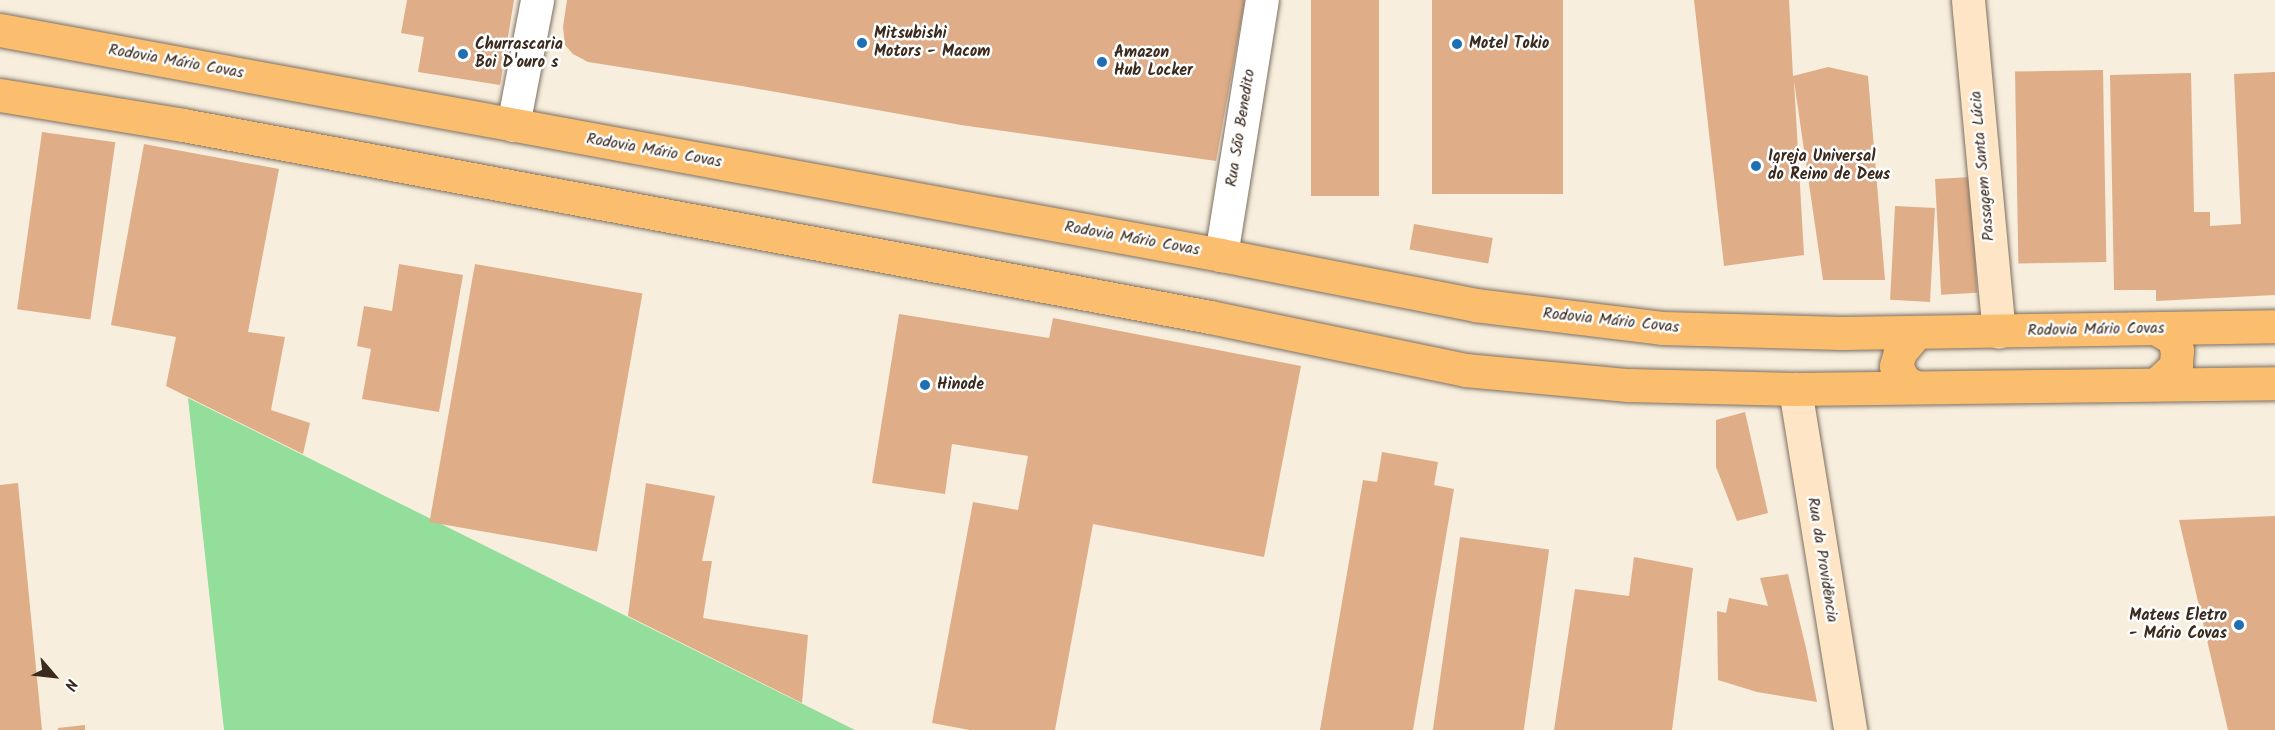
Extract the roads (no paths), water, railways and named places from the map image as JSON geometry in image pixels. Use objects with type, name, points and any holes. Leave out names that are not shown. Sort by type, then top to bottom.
[{"type":"main road","name":"Rodovia Mário Covas","points":[[0,30],[1221,255],[1475,305],[1662,328],[1916,333],[2275,326]]},
{"type":"main road","points":[[0,95],[183,125],[1175,310],[1466,370],[1628,385],[1795,389],[2275,383]]},
{"type":"main road","points":[[2157,328],[2173,338],[2177,350],[2176,366],[2157,384]]},
{"type":"main road","points":[[1913,386],[1904,381],[1896,366],[1900,352],[1916,333]]},
{"type":"street","points":[[513,125],[537,0]]},
{"type":"street","name":"Rua São Benedito","points":[[1221,255],[1262,0]]},
{"type":"street","name":"Passagem Santa Lúcia","points":[[1968,0],[1999,332]]},
{"type":"street","name":"Rua da Providência","points":[[1795,389],[1850,730]]},
{"type":"place","name":"Mitsubishi Motors - Macom","points":[[862,43]]},
{"type":"place","name":"Motel Tokio","points":[[1457,44]]},
{"type":"place","name":"Churrascaria Boi D'ouro s","points":[[463,54]]},
{"type":"place","name":"Amazon Hub Locker","points":[[1102,62]]},
{"type":"place","name":"Igreja Universal do Reino de Deus","points":[[1756,166]]},
{"type":"place","name":"Hinode","points":[[925,385]]},
{"type":"place","name":"Mateus Eletro - Mário Covas","points":[[2239,625]]}]
